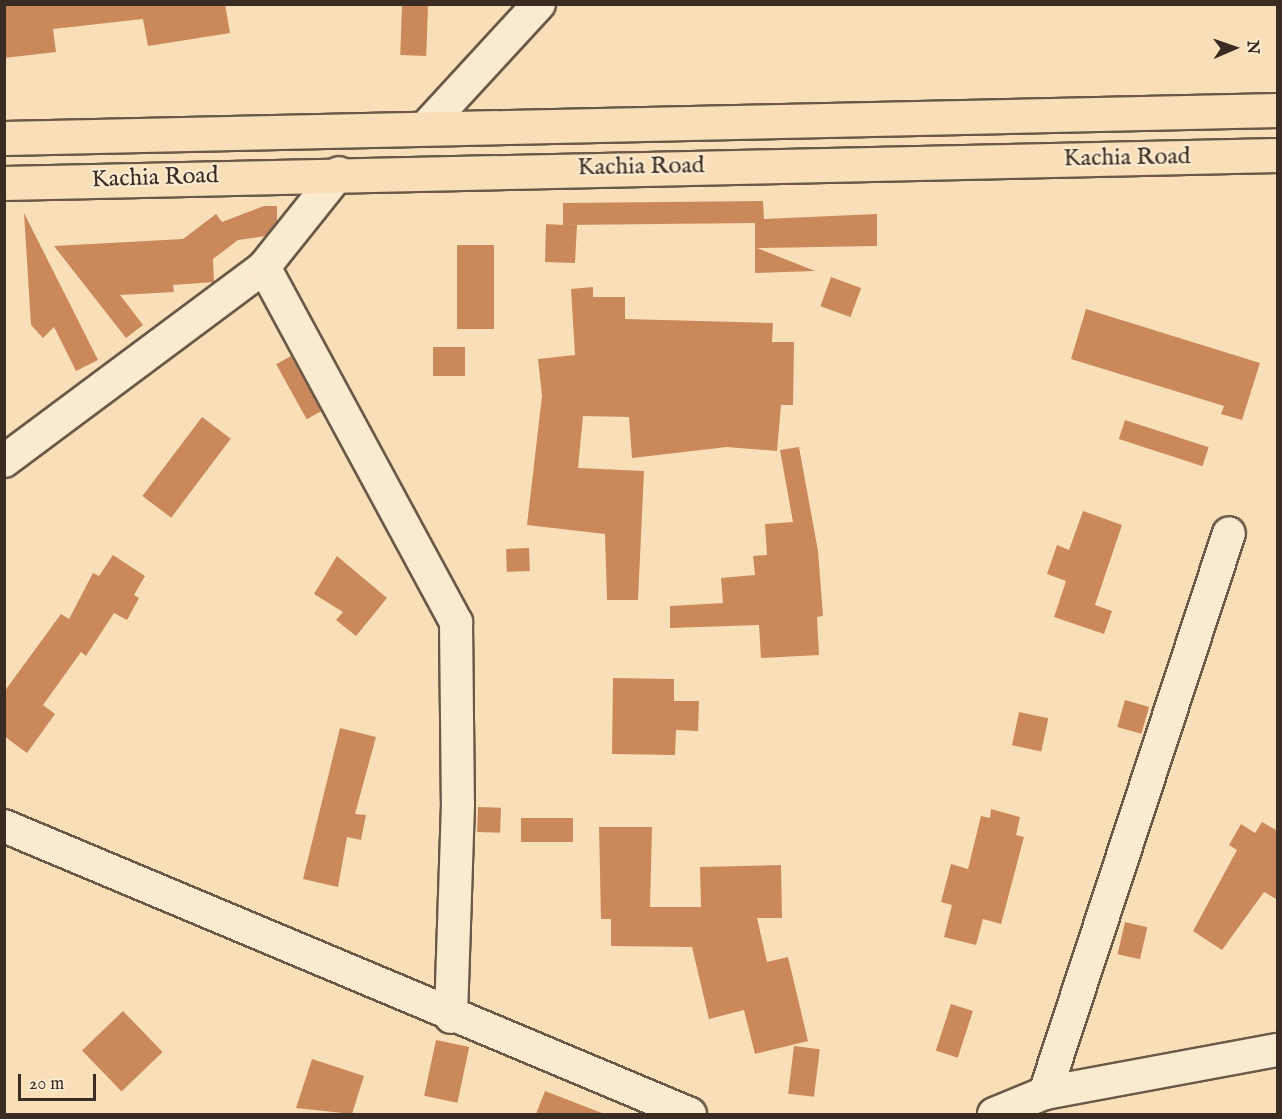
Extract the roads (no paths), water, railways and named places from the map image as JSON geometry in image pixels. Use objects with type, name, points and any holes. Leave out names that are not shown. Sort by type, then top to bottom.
[{"type":"main road","name":"Kachia Road","points":[[4,138],[1278,110]]},
{"type":"main road","name":"Kachia Road","points":[[4,183],[339,173],[1278,155]]},
{"type":"street","points":[[424,129],[539,4]]},
{"type":"street","points":[[4,460],[264,267],[339,173]]},
{"type":"street","points":[[264,267],[456,622],[459,759],[451,1017]]},
{"type":"street","points":[[1045,1093],[1229,533]]},
{"type":"street","points":[[4,826],[451,1017],[690,1114]]},
{"type":"street","points":[[994,1114],[1045,1093],[1278,1050]]}]
